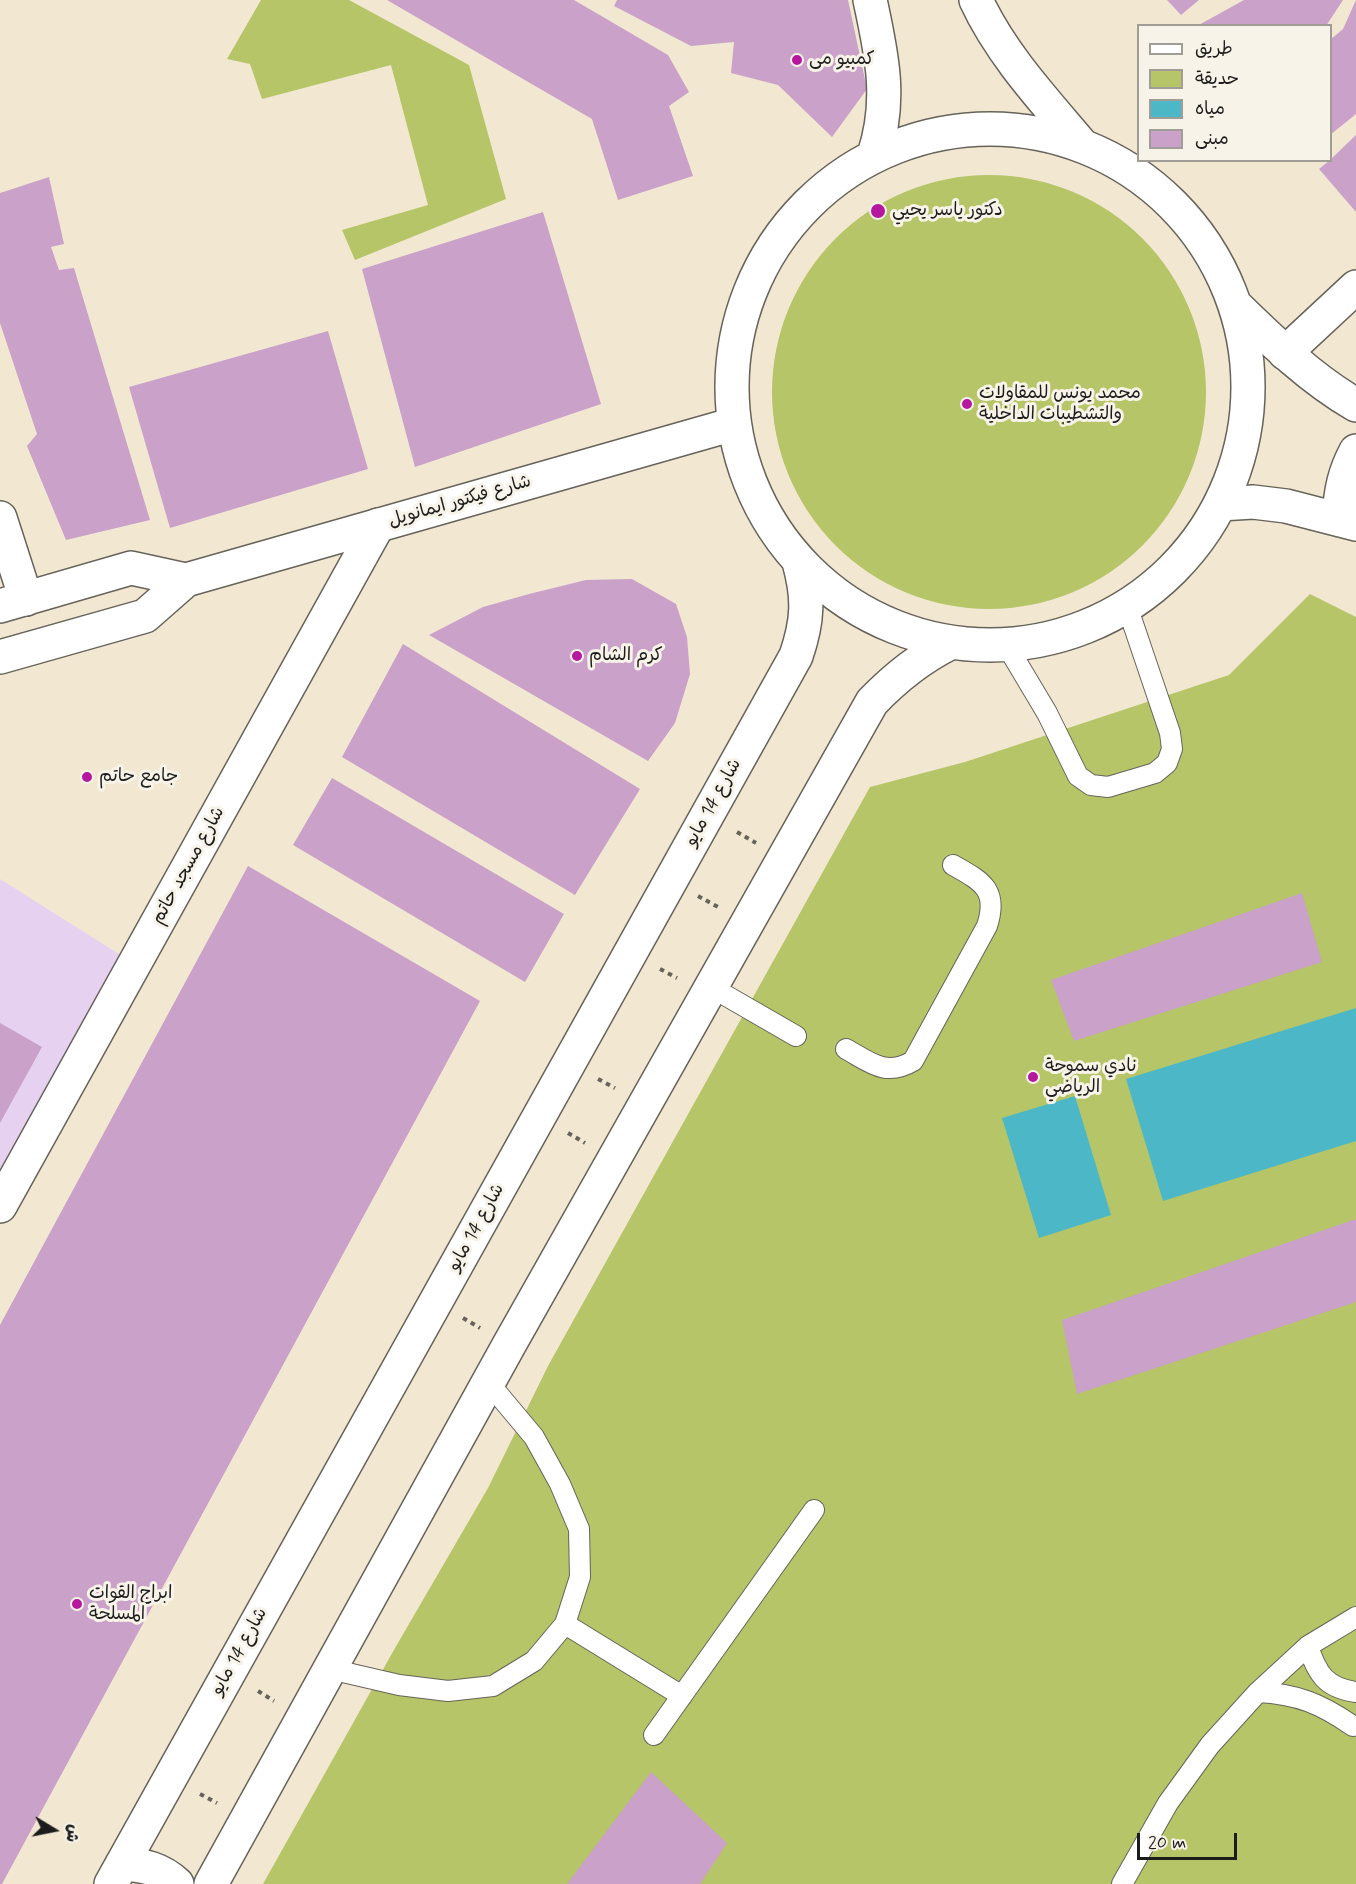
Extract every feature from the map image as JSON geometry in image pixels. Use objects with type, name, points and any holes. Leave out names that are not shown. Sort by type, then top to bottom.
[{"type":"main road","points":[[870,0],[885,92],[883,124],[874,155]]},
{"type":"main road","points":[[976,0],[987,22],[1012,60],[1081,144]]},
{"type":"main road","points":[[994,128],[1038,132],[1081,144],[1114,159],[1155,187],[1190,221],[1217,262],[1236,306],[1244,342],[1248,386],[1245,429],[1234,472],[1220,504],[1181,561],[1127,606],[1064,635],[1007,646],[950,643],[912,633],[881,621],[836,595],[799,562],[764,512],[747,475],[734,424],[732,385],[735,345],[744,306],[760,270],[790,224],[828,185],[874,155],[913,139],[994,128]]},
{"type":"main road","points":[[1285,353],[1356,287]]},
{"type":"main road","points":[[1236,306],[1285,353],[1356,405]]},
{"type":"main road","name":"شارع فيكتور ايمانويل","points":[[0,657],[145,616],[186,580],[734,424]]},
{"type":"main road","points":[[1348,522],[1340,501],[1342,482],[1348,464],[1356,451]]},
{"type":"main road","points":[[1220,504],[1253,502],[1286,506],[1348,522]]},
{"type":"main road","points":[[0,518],[13,603]]},
{"type":"main road","name":"شارع مسجد حاتم","points":[[0,1206],[378,525]]},
{"type":"main road","name":"شارع 14 مايو","points":[[117,1874],[796,656],[804,633],[807,609],[805,585],[799,562]]},
{"type":"main road","name":"شارع فيكتور ايمانويل","points":[[13,603],[131,568],[186,580]]},
{"type":"main road","points":[[211,1884],[488,1382],[872,702],[906,669],[927,654],[950,643]]},
{"type":"main road","points":[[117,1874],[141,1864],[159,1871],[177,1884]]},
{"type":"lane","points":[[1007,646],[1047,713],[1078,776],[1091,785],[1108,787],[1155,773],[1167,763],[1172,749],[1170,734],[1127,606]]},
{"type":"lane","points":[[846,1049],[876,1066],[889,1069],[902,1067],[913,1060],[987,926],[992,910],[990,895],[982,882],[953,865]]},
{"type":"lane","points":[[709,991],[796,1036]]},
{"type":"lane","points":[[330,1669],[399,1686],[448,1691],[493,1686],[534,1661],[565,1624],[580,1577],[579,1529],[560,1484],[534,1437],[488,1382]]},
{"type":"lane","points":[[654,1735],[814,1510]]},
{"type":"lane","points":[[1122,1884],[1168,1803],[1210,1745],[1258,1692],[1308,1646],[1356,1617]]},
{"type":"lane","points":[[565,1624],[682,1696]]},
{"type":"lane","points":[[1308,1646],[1314,1666],[1326,1681],[1343,1690],[1356,1692]]},
{"type":"lane","points":[[1258,1692],[1284,1693],[1308,1700],[1331,1711],[1353,1726]]},
{"type":"path","points":[[707,815],[783,859]]},
{"type":"path","points":[[671,880],[747,924]]},
{"type":"path","points":[[630,953],[709,991]]},
{"type":"path","points":[[569,1064],[645,1104]]},
{"type":"path","points":[[539,1118],[615,1159]]},
{"type":"path","points":[[436,1301],[509,1345]]},
{"type":"path","points":[[229,1673],[303,1718]]},
{"type":"path","points":[[170,1778],[246,1820]]},
{"type":"shaded area","points":[[0,879],[122,956],[0,1170]]},
{"type":"green space","points":[[261,0],[349,0],[469,65],[506,199],[355,260],[342,230],[428,205],[391,65],[262,99],[250,64],[227,59]]},
{"type":"green space","points":[[989,175],[1031,179],[1072,192],[1109,212],[1142,239],[1169,272],[1189,309],[1202,350],[1206,392],[1202,434],[1189,475],[1169,512],[1142,545],[1109,572],[1072,592],[1031,605],[989,609],[947,605],[906,592],[869,572],[836,545],[809,512],[789,475],[776,434],[772,392],[776,350],[789,309],[809,272],[836,239],[869,212],[906,192],[947,179]]},
{"type":"green space","name":"نادي سموحة الرياضي","points":[[1310,594],[1356,617],[1356,1884],[263,1884],[395,1648],[488,1488],[548,1366],[870,787],[965,762],[1229,675]]},
{"type":"water","points":[[1356,1008],[1356,1141],[1163,1201],[1126,1079]]},
{"type":"water","points":[[1075,1096],[1111,1215],[1039,1238],[1002,1118]]},
{"type":"building","points":[[387,0],[574,0],[668,55],[689,92],[669,106],[693,176],[618,200],[592,119]]},
{"type":"building","name":"كمبيو مى","points":[[617,0],[848,0],[867,89],[832,137],[778,85],[731,73],[734,42],[691,46],[614,6]]},
{"type":"building","points":[[1167,0],[1199,0],[1181,15]]},
{"type":"building","points":[[1244,0],[1343,0],[1327,24],[1201,24]]},
{"type":"building","points":[[1356,0],[1356,114],[1332,133],[1332,38],[1343,29]]},
{"type":"building","points":[[1356,135],[1356,212],[1319,169],[1328,162],[1332,162],[1332,158]]},
{"type":"building","points":[[49,177],[64,244],[51,247],[59,270],[74,268],[150,520],[66,540],[27,446],[37,434],[0,323],[0,193]]},
{"type":"building","points":[[543,212],[601,404],[415,467],[362,269]]},
{"type":"building","points":[[328,331],[368,469],[170,528],[129,387]]},
{"type":"building","name":"كرم الشام","points":[[632,579],[676,604],[687,637],[690,674],[675,723],[648,761],[429,635],[483,607],[529,594],[586,580]]},
{"type":"building","points":[[403,644],[640,789],[575,895],[342,757]]},
{"type":"building","points":[[332,778],[564,914],[525,982],[293,845]]},
{"type":"building","name":"ابراج القوات المسلحة","points":[[248,866],[480,1001],[0,1884],[0,1325]]},
{"type":"building","points":[[1302,893],[1322,962],[1074,1041],[1051,980]]},
{"type":"building","points":[[0,1023],[42,1047],[0,1123]]},
{"type":"building","points":[[1356,1219],[1356,1302],[1077,1394],[1062,1320]]},
{"type":"building","points":[[651,1772],[727,1843],[700,1884],[567,1884]]},
{"type":"place","name":"كمبيو مى","points":[[797,60]]},
{"type":"place","name":"دكتور ياسر يحيي","points":[[878,211]]},
{"type":"place","name":"محمد يونس للمقاولات والتشطيبات الداخلية","points":[[967,404]]},
{"type":"place","name":"كرم الشام","points":[[577,656]]},
{"type":"place","name":"جامع حاتم","points":[[87,777]]},
{"type":"place","name":"نادي سموحة الرياضي","points":[[1033,1077]]},
{"type":"place","name":"ابراج القوات المسلحة","points":[[77,1604]]}]
